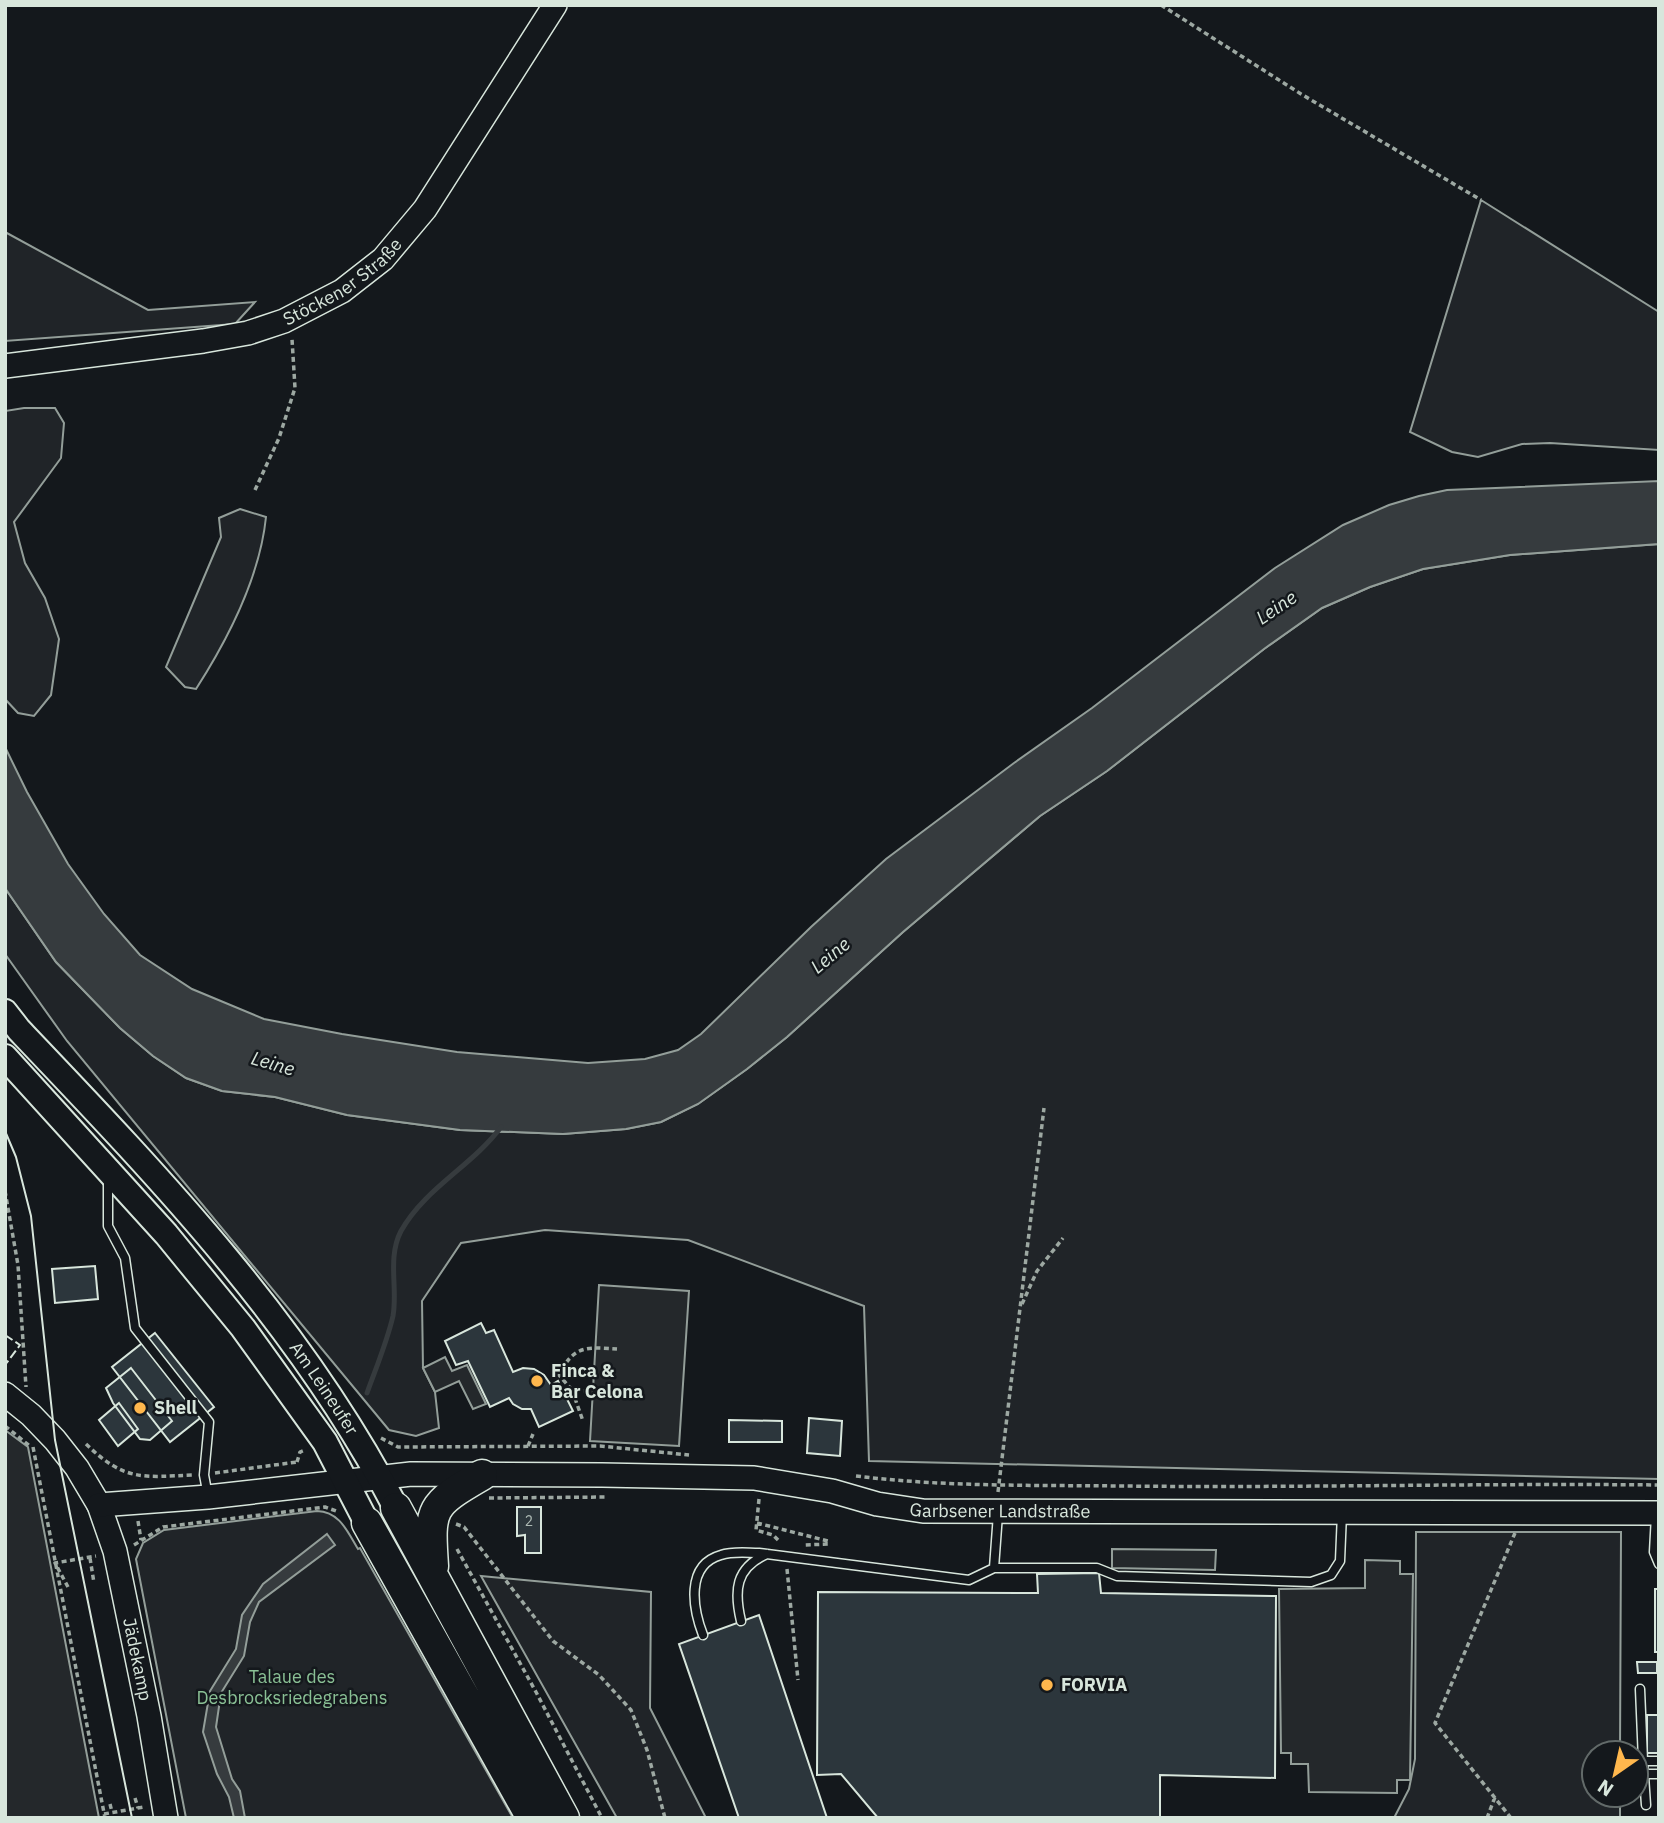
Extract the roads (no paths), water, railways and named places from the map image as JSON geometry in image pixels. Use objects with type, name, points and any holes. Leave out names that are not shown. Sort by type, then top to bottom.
[{"type":"highway","points":[[433,1577],[430,1525],[434,1512],[450,1493],[482,1475]]},
{"type":"highway","name":"Am Leineufer","points":[[396,1508],[564,1818]]},
{"type":"highway","name":"Am Leineufer","points":[[367,1522],[532,1818]]},
{"type":"main road","name":"Am Leineufer","points":[[5,1013],[189,1212],[265,1305],[354,1430],[396,1508]]},
{"type":"main road","name":"Am Leineufer","points":[[5,1057],[166,1234],[243,1328],[319,1433],[367,1522]]},
{"type":"street","name":"Stöckener Straße","points":[[5,366],[288,330],[383,259],[425,209],[555,5]]},
{"type":"street","name":"Jädekamp","points":[[16,1392],[31,1415],[77,1468],[99,1505],[115,1551],[149,1716],[166,1818]]},
{"type":"street","name":"Garbsener Landstraße","points":[[347,1481],[411,1474],[754,1478],[832,1491],[877,1504],[923,1511],[1658,1512]]},
{"type":"street","points":[[99,1505],[206,1486],[347,1481]]},
{"type":"lane","points":[[108,1170],[108,1226],[125,1258],[135,1328],[209,1422],[206,1486]]},
{"type":"lane","points":[[994,1568],[998,1511]]},
{"type":"lane","points":[[1658,1512],[1654,1552],[1659,1563]]},
{"type":"lane","points":[[703,1635],[695,1614],[696,1578],[703,1567],[717,1556],[730,1553],[785,1556],[969,1580],[994,1568],[1097,1568],[1117,1576],[1311,1582],[1331,1575],[1340,1561],[1342,1513]]},
{"type":"lane","points":[[741,1621],[738,1608],[739,1580],[754,1560],[767,1554]]},
{"type":"lane","points":[[1640,1689],[1642,1739]]},
{"type":"water","name":"Leine","points":[[1659,481],[1659,544],[1510,555],[1423,569],[1370,587],[1322,608],[1264,649],[1107,771],[1040,816],[747,1069],[698,1104],[661,1122],[626,1129],[563,1134],[460,1130],[347,1115],[275,1097],[222,1091],[186,1078],[153,1056],[120,1028],[56,962],[5,888],[5,747],[68,864],[104,914],[140,955],[192,989],[264,1019],[457,1052],[588,1063],[645,1059],[678,1050],[701,1034],[811,927],[886,859],[1092,708],[1275,568],[1343,525],[1389,505],[1447,490]]},
{"type":"water","points":[[327,1534],[335,1545],[259,1602],[250,1622],[244,1656],[221,1693],[216,1727],[232,1779],[240,1791],[245,1818],[234,1818],[229,1797],[217,1774],[203,1732],[210,1691],[236,1649],[242,1615],[263,1584]]},
{"type":"waterway","points":[[367,1393],[393,1316],[394,1262],[401,1231],[423,1202],[477,1154],[501,1127]]},
{"type":"tram line","points":[[5,1131],[16,1157],[31,1216],[55,1440],[132,1818]]},
{"type":"place","name":"Finca & Bar Celona","points":[[537,1381]]},
{"type":"place","name":"Shell","points":[[140,1408]]},
{"type":"place","name":"FORVIA","points":[[1047,1685]]},
{"type":"park label","name":"Talaue des Desbrocksriedegrabens","points":[[292,1687]]}]
